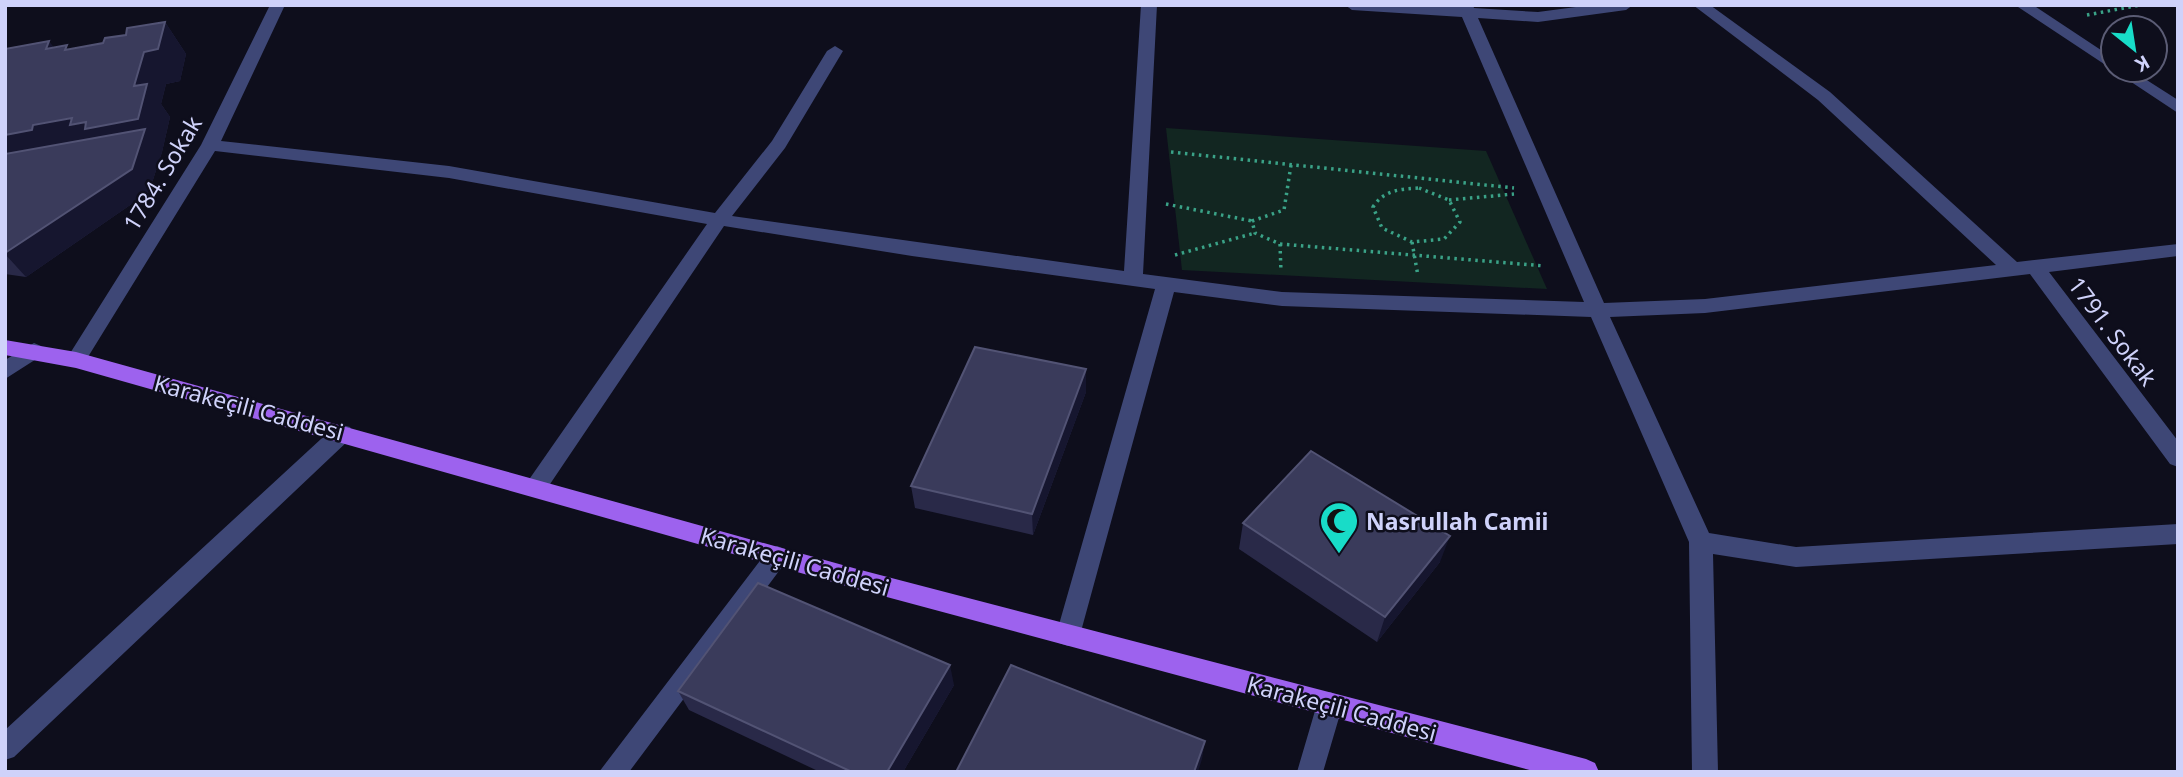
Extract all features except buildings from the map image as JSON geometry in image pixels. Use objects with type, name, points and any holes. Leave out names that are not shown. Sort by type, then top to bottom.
[{"type":"main road","name":"Karakeçili Caddesi","points":[[5,347],[76,360],[536,486],[777,556],[1586,772]]},
{"type":"street","name":"1784. Sokak","points":[[76,360],[210,145],[278,5]]},
{"type":"street","points":[[1134,273],[1149,5]]},
{"type":"street","points":[[1352,5],[1468,9],[1538,17],[1626,5]]},
{"type":"street","points":[[1700,5],[1824,96],[2013,270]]},
{"type":"street","points":[[2022,5],[2099,56]]},
{"type":"street","points":[[1468,9],[1518,132],[1701,542],[1705,772]]},
{"type":"street","points":[[536,486],[719,220],[779,144],[835,51]]},
{"type":"street","points":[[2141,84],[2178,108]]},
{"type":"street","points":[[210,145],[449,172],[719,220],[1134,273],[1166,286],[1282,299],[1599,310],[1705,306],[2178,250]]},
{"type":"street","name":"1791. Sokak","points":[[2035,267],[2178,458]]},
{"type":"street","points":[[1068,635],[1166,286]]},
{"type":"street","points":[[5,371],[34,351]]},
{"type":"street","points":[[5,748],[342,433]]},
{"type":"street","points":[[1701,542],[1797,557],[2178,534]]},
{"type":"street","points":[[612,772],[777,556]]},
{"type":"street","points":[[1310,772],[1330,704]]},
{"type":"path","points":[[2048,23],[2140,5]]},
{"type":"path","points":[[1139,149],[1546,191]]},
{"type":"path","points":[[1137,199],[1252,221],[1284,210],[1291,165]]},
{"type":"path","points":[[1415,178],[1419,188]]},
{"type":"path","points":[[1448,200],[1460,222],[1444,239],[1412,242],[1382,229],[1373,207],[1378,197],[1388,190],[1419,188],[1448,200],[1546,191]]},
{"type":"path","points":[[1252,221],[1255,233]]},
{"type":"path","points":[[1134,273],[1255,233],[1280,244],[1580,268]]},
{"type":"green space","points":[[1166,128],[1486,151],[1547,289],[1182,270]]},
{"type":"place","name":"Nasrullah Camii","points":[[1339,555]]}]
